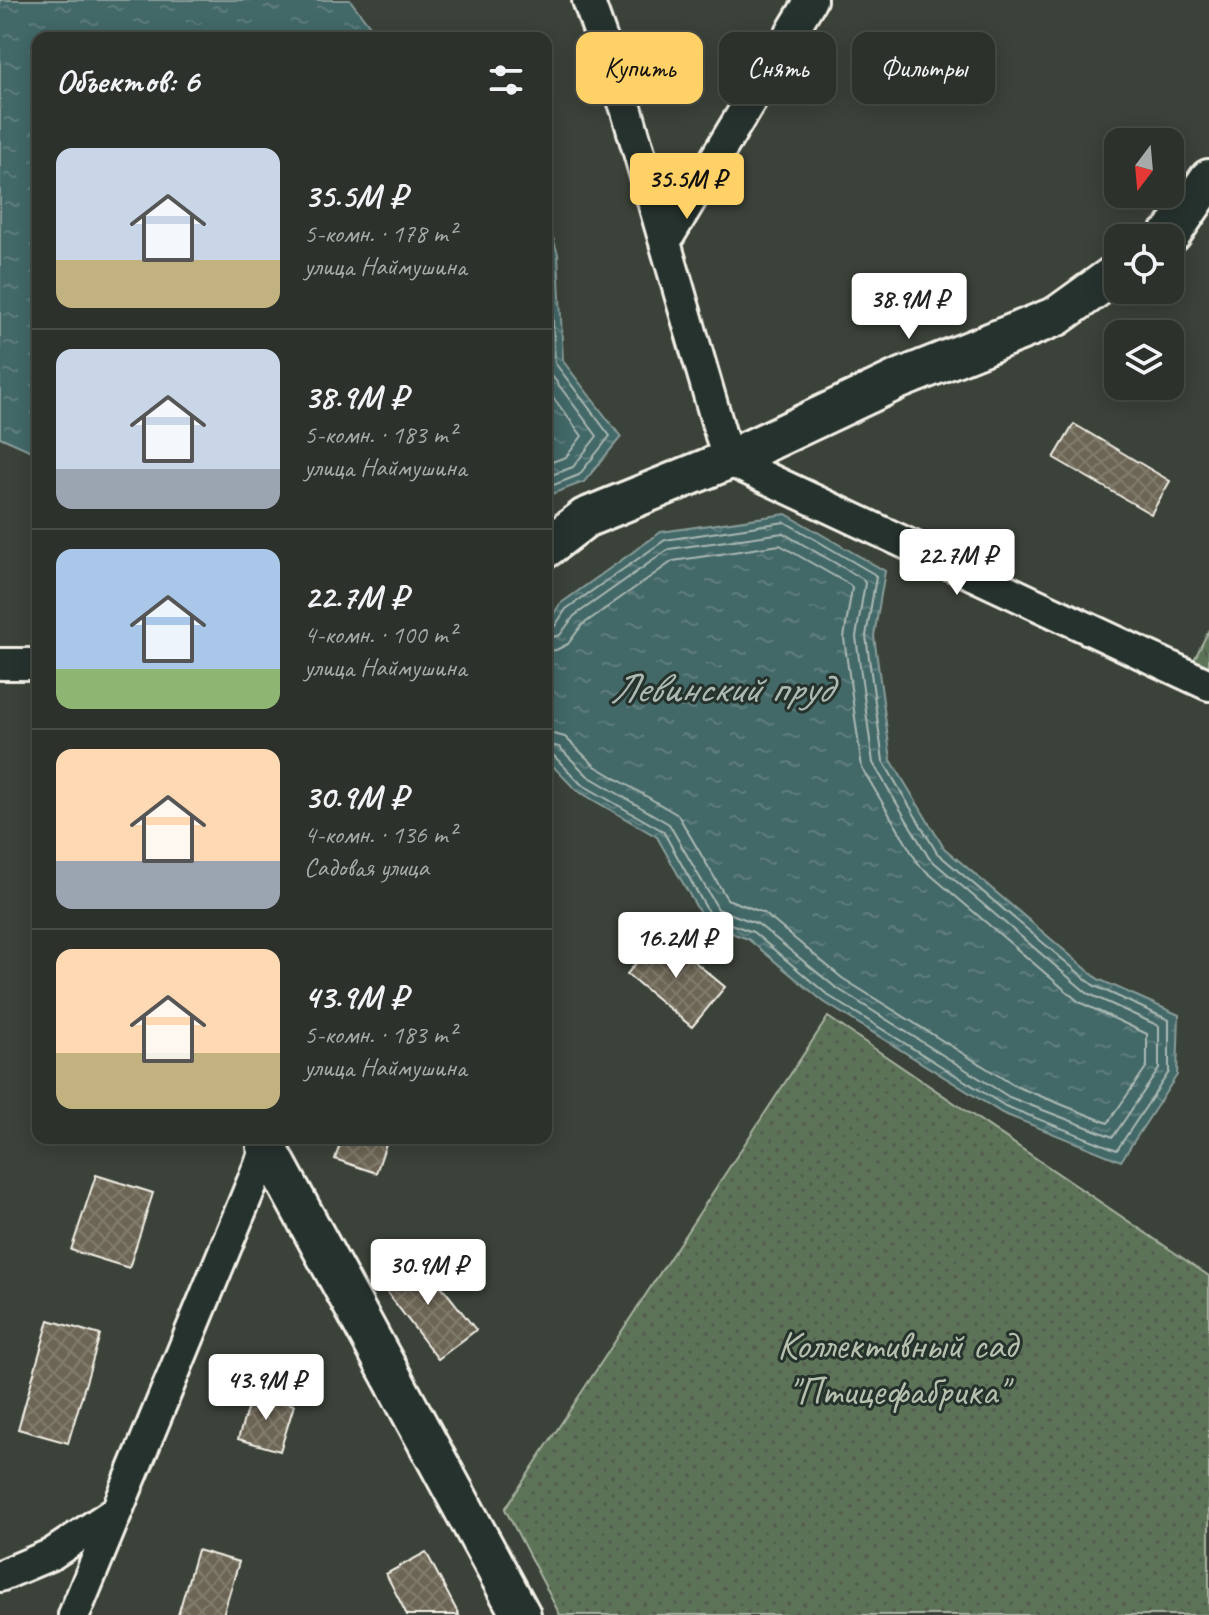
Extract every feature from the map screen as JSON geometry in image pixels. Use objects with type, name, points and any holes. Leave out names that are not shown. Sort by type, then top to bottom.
[{"type":"street","points":[[588,0],[627,111],[728,460],[1209,685]]},
{"type":"street","points":[[665,242],[811,0]]},
{"type":"street","points":[[1178,224],[1209,179]]},
{"type":"street","points":[[552,543],[585,518],[728,460],[897,380],[1057,316],[1104,282]]},
{"type":"street","points":[[0,664],[32,664]]},
{"type":"street","points":[[74,1615],[268,1144]]},
{"type":"street","points":[[270,1144],[521,1615]]},
{"type":"street","points":[[0,1576],[52,1554],[115,1512]]},
{"type":"green space","points":[[1209,630],[1209,685],[1187,674]]},
{"type":"green space","name":"Коллективный сад \"Птицефабрика\"","points":[[828,1017],[1209,1276],[1209,1615],[560,1615],[505,1509]]},
{"type":"water","points":[[0,0],[350,0],[374,32],[32,32],[32,451],[0,437]]},
{"type":"water","points":[[552,235],[558,254],[563,361],[621,437],[584,482],[552,494]]},
{"type":"water","name":"Левинский пруд","points":[[786,514],[885,571],[874,636],[891,760],[944,848],[1098,979],[1179,1015],[1177,1075],[1121,1161],[1002,1113],[824,1002],[748,939],[706,924],[657,837],[576,790],[552,765],[552,617],[560,604],[661,532]]},
{"type":"building","points":[[1074,424],[1170,481],[1151,514],[1054,458]]},
{"type":"building","points":[[660,933],[725,987],[692,1027],[627,974]]},
{"type":"building","points":[[340,1144],[386,1144],[376,1173],[335,1159]]},
{"type":"building","points":[[96,1175],[153,1193],[129,1268],[71,1250]]},
{"type":"building","points":[[417,1255],[476,1330],[438,1359],[380,1283]]},
{"type":"building","points":[[49,1320],[100,1335],[68,1443],[18,1429]]},
{"type":"building","points":[[252,1393],[294,1405],[280,1451],[238,1439]]},
{"type":"building","points":[[197,1550],[239,1562],[223,1615],[178,1615]]},
{"type":"building","points":[[426,1552],[459,1615],[407,1615],[386,1574]]}]
